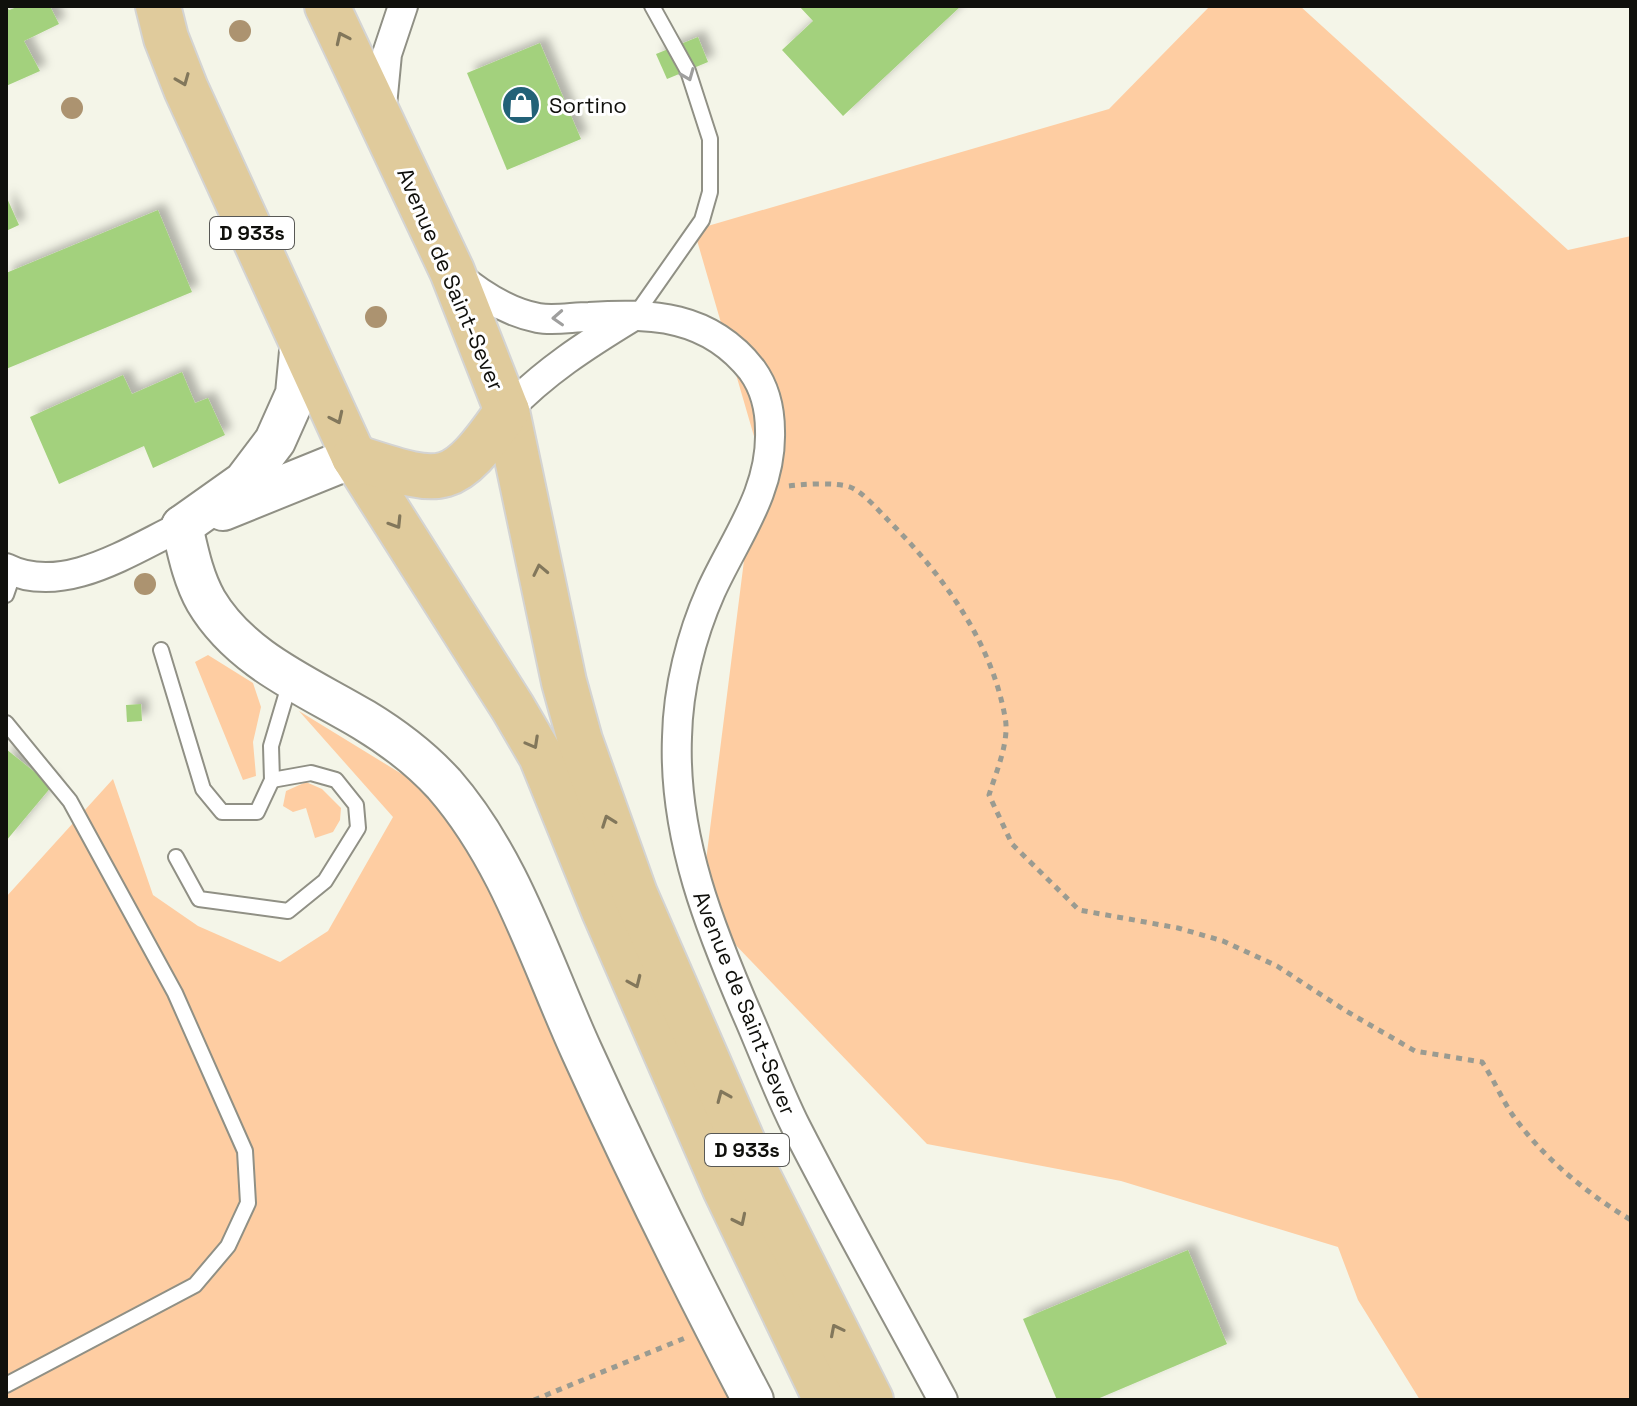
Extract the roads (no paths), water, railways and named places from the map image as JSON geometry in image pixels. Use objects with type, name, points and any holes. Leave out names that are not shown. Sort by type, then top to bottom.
[{"type":"main road","name":"D 933s","points":[[158,6],[166,38],[186,89],[354,457],[541,756],[604,911],[725,1189],[826,1400]]},
{"type":"main road","name":"Avenue de Saint-Sever","points":[[327,6],[452,271],[507,411]]},
{"type":"main road","name":"D 933s","points":[[507,411],[564,682],[605,813],[635,894],[756,1172],[871,1400]]},
{"type":"main road","points":[[354,457],[411,475],[438,477],[467,464],[507,411]]},
{"type":"street","points":[[380,120],[387,54],[403,6]]},
{"type":"street","points":[[452,271],[498,305],[542,319],[636,314]]},
{"type":"street","name":"Avenue de Saint-Sever","points":[[507,411],[532,384],[562,361],[636,314],[662,316],[688,324],[725,344],[753,372],[770,407],[771,456],[756,505],[710,592],[681,689],[676,740],[682,816],[699,897],[794,1124],[943,1400]]},
{"type":"street","points":[[182,526],[244,482],[275,441],[296,394],[301,341]]},
{"type":"street","points":[[9,579],[80,574],[182,526],[354,457]]},
{"type":"street","points":[[182,526],[190,565],[206,600],[228,632],[257,658],[367,721],[403,746],[442,782],[479,828],[507,876],[582,1052],[753,1400]]},
{"type":"lane","points":[[636,314],[702,220],[710,192],[710,139],[688,71],[652,6]]},
{"type":"lane","points":[[161,650],[203,789],[222,812],[257,812],[272,780],[271,746],[291,678]]},
{"type":"lane","points":[[6,723],[70,801],[175,993],[245,1151],[248,1203],[228,1246],[195,1285],[6,1385]]},
{"type":"lane","points":[[176,857],[199,899],[288,911],[325,881],[358,828],[356,805],[336,780],[311,773],[272,780]]},
{"type":"place","name":"Sortino","points":[[521,105]]}]
